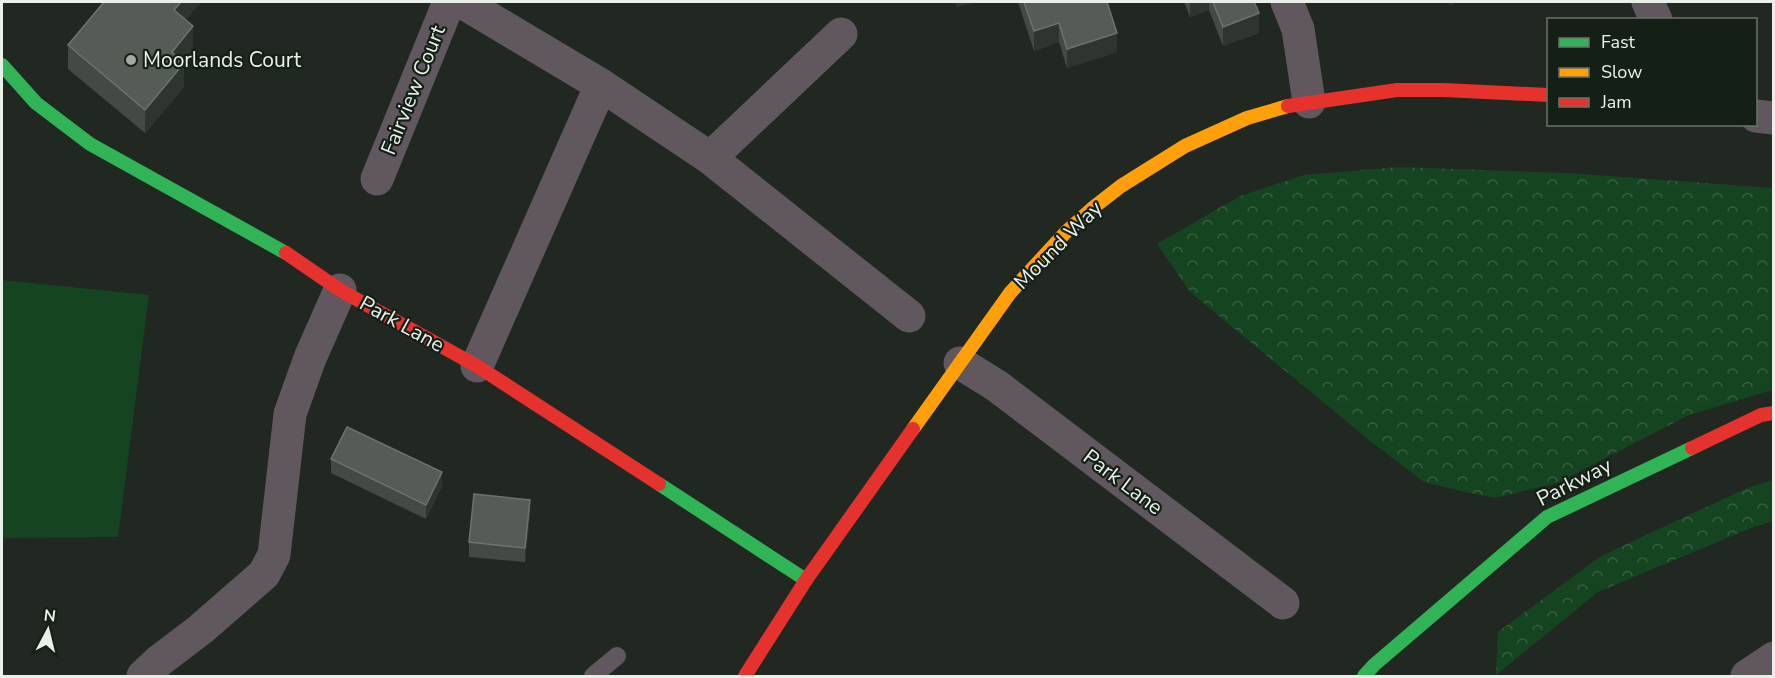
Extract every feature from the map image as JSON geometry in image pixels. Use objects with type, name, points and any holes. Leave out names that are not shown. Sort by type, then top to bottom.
[{"type":"street","name":"Fairview Court","points":[[377,179],[449,2]]},
{"type":"street","points":[[462,2],[601,85],[710,158],[909,316]]},
{"type":"street","points":[[1287,2],[1298,29],[1309,102]]},
{"type":"street","points":[[1648,2],[1655,18]]},
{"type":"street","points":[[710,158],[841,34]]},
{"type":"street","name":"Park Lane","points":[[2,65],[36,103],[90,144],[298,260],[340,290],[477,366],[806,580]]},
{"type":"street","points":[[477,366],[601,85]]},
{"type":"street","name":"Mound Way","points":[[745,676],[806,580],[1010,293],[1066,231],[1121,186],[1208,134],[1277,108],[1397,90],[1444,90],[1547,96]]},
{"type":"street","points":[[1757,116],[1773,118]]},
{"type":"street","points":[[143,676],[264,574],[269,565],[274,555],[290,414],[310,358],[340,290]]},
{"type":"street","name":"Park Lane","points":[[960,363],[997,386],[1283,603]]},
{"type":"street","name":"Parkway","points":[[1364,676],[1546,516],[1761,415],[1773,413]]},
{"type":"street","points":[[1747,676],[1773,658]]},
{"type":"lane","points":[[593,676],[617,656]]},
{"type":"green space","points":[[1398,167],[1568,173],[1773,188],[1773,390],[1689,415],[1557,483],[1495,498],[1424,482],[1370,441],[1190,292],[1157,244],[1240,196],[1304,175]]},
{"type":"green space","points":[[2,280],[149,295],[118,537],[5,538],[2,536]]},
{"type":"green space","points":[[1773,480],[1773,521],[1598,592],[1496,675],[1498,632],[1601,556],[1749,487]]},
{"type":"building","name":"Moorlands Court","points":[[104,2],[181,2],[174,10],[193,26],[172,52],[184,63],[145,110],[68,45]]},
{"type":"building","points":[[1024,2],[1107,2],[1117,33],[1067,49],[1059,23],[1034,31]]},
{"type":"building","points":[[1213,2],[1254,2],[1259,13],[1223,27]]},
{"type":"building","points":[[347,427],[442,472],[426,505],[331,459]]},
{"type":"building","points":[[474,494],[530,500],[525,548],[469,542]]},
{"type":"traffic: fast","points":[[2,65],[36,103],[90,144],[286,253]]},
{"type":"traffic: fast","points":[[1364,676],[1547,517],[1692,448]]},
{"type":"traffic: fast","points":[[659,484],[806,580]]},
{"type":"traffic: slow","points":[[913,429],[1010,293],[1066,232],[1094,207],[1121,186],[1185,146],[1247,118],[1288,106]]},
{"type":"traffic: jam","points":[[1288,106],[1397,90],[1547,95]]},
{"type":"traffic: jam","points":[[286,253],[340,290],[477,366],[659,484]]},
{"type":"traffic: jam","points":[[1692,448],[1761,415],[1774,413]]},
{"type":"traffic: jam","points":[[745,676],[806,580],[913,429]]},
{"type":"place","name":"Moorlands Court","points":[[131,60]]}]
